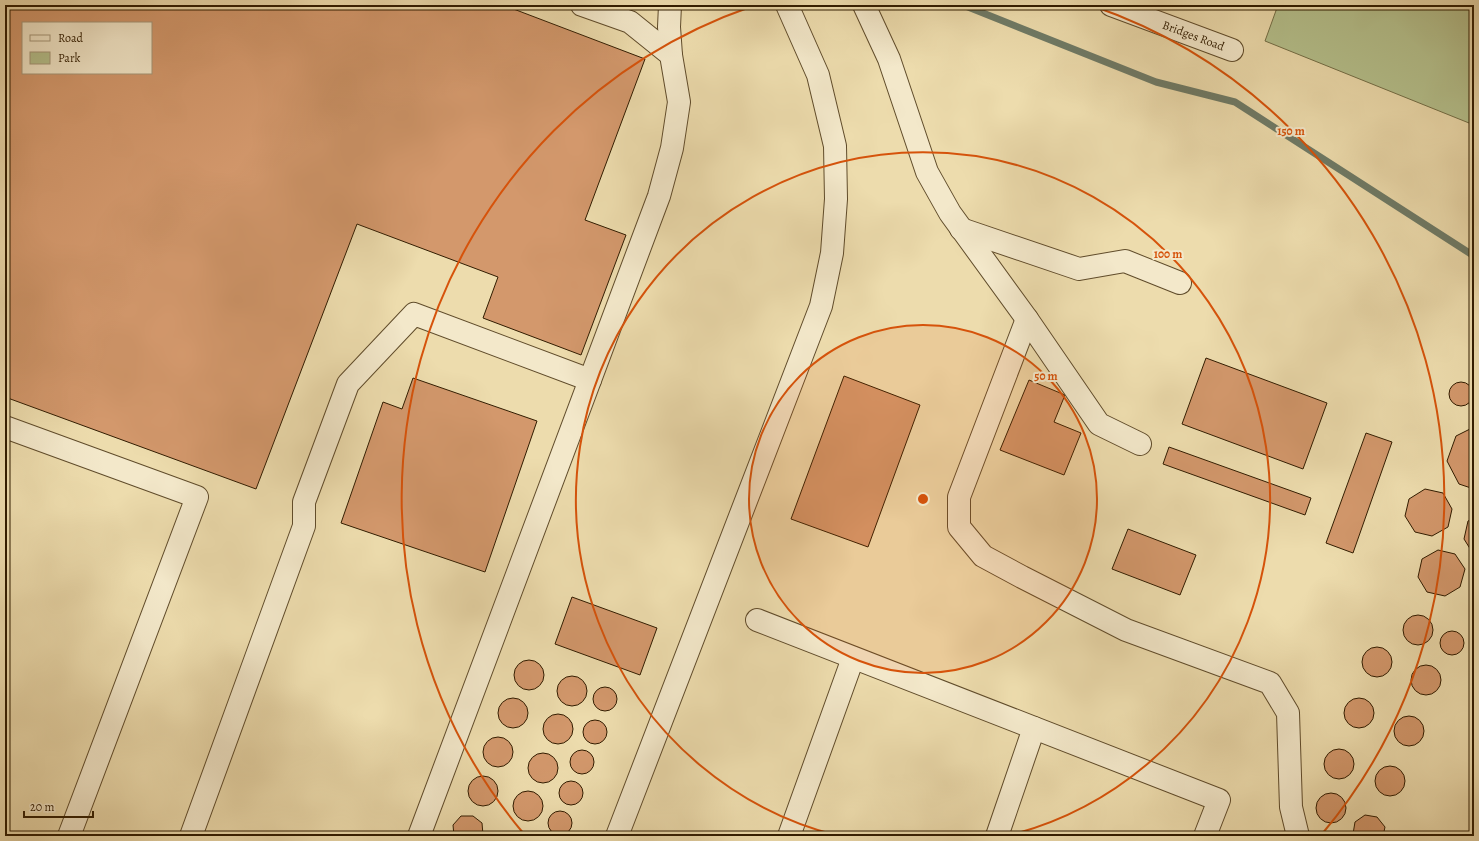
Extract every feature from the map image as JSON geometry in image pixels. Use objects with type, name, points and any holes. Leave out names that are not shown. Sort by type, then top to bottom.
[{"type":"street","points":[[582,5],[630,22],[671,55]]},
{"type":"street","points":[[419,836],[659,196],[672,148],[679,102],[671,55],[669,26],[670,5]]},
{"type":"street","points":[[617,836],[821,306],[832,253],[836,199],[835,146],[818,74],[787,5]]},
{"type":"street","points":[[864,5],[889,59],[927,172],[950,213],[1027,319],[1099,424],[1140,444]]},
{"type":"street","name":"Bridges Road","points":[[1111,5],[1232,50]]},
{"type":"street","points":[[961,229],[1078,269],[1125,261],[1180,283]]},
{"type":"street","points":[[191,836],[304,526],[304,502],[348,384],[414,314],[590,380]]},
{"type":"street","points":[[1027,319],[959,497],[959,527],[983,556],[1028,581],[1126,630],[1270,683],[1288,713],[1291,807],[1298,836]]},
{"type":"street","points":[[5,427],[197,497],[69,836]]},
{"type":"street","points":[[757,620],[1219,800],[1205,836]]},
{"type":"street","points":[[789,836],[853,658]]},
{"type":"street","points":[[997,836],[1034,728]]},
{"type":"green space","points":[[1278,5],[1474,5],[1474,125],[1265,41]]},
{"type":"building","points":[[5,5],[503,5],[645,59],[585,220],[626,235],[581,355],[483,318],[498,277],[357,224],[256,489],[5,397]]},
{"type":"building","points":[[1206,358],[1327,403],[1303,469],[1182,424]]},
{"type":"building","points":[[844,376],[920,405],[868,547],[791,519]]},
{"type":"building","points":[[413,378],[537,421],[485,572],[341,523],[383,402],[402,409]]},
{"type":"building","points":[[1029,380],[1065,395],[1054,422],[1081,433],[1064,475],[1000,450]]},
{"type":"building","points":[[1461,382],[1466,383],[1472,389],[1472,399],[1466,405],[1461,406],[1456,405],[1450,399],[1449,394],[1450,389],[1456,383]]},
{"type":"building","points":[[1474,427],[1474,489],[1459,484],[1447,461],[1456,436]]},
{"type":"building","points":[[1366,433],[1392,442],[1353,553],[1326,543]]},
{"type":"building","points":[[1169,447],[1311,498],[1305,515],[1163,464]]},
{"type":"building","points":[[1425,489],[1443,493],[1452,509],[1448,527],[1432,536],[1415,532],[1405,516],[1409,499]]},
{"type":"building","points":[[1474,518],[1474,555],[1464,539],[1468,521]]},
{"type":"building","points":[[1128,529],[1196,555],[1180,595],[1112,569]]},
{"type":"building","points":[[1438,550],[1455,554],[1465,569],[1460,587],[1445,596],[1427,592],[1418,577],[1422,559]]},
{"type":"building","points":[[572,597],[657,628],[640,675],[555,644]]},
{"type":"building","points":[[1418,615],[1429,619],[1433,630],[1429,641],[1418,645],[1407,641],[1403,630],[1407,619]]},
{"type":"building","points":[[1452,631],[1457,632],[1463,638],[1463,648],[1457,654],[1452,655],[1447,654],[1441,648],[1440,643],[1441,638],[1447,632]]},
{"type":"building","points":[[1377,647],[1388,651],[1392,662],[1388,673],[1377,677],[1366,673],[1362,662],[1366,651]]},
{"type":"building","points":[[529,660],[535,661],[543,669],[543,681],[535,689],[529,690],[523,689],[515,681],[514,675],[515,669],[523,661]]},
{"type":"building","points":[[1426,665],[1437,669],[1441,680],[1437,691],[1426,695],[1415,691],[1411,680],[1415,669]]},
{"type":"building","points":[[572,676],[578,677],[586,685],[586,697],[578,705],[572,706],[566,705],[558,697],[557,691],[558,685],[566,677]]},
{"type":"building","points":[[605,687],[614,690],[617,699],[614,708],[605,711],[596,708],[593,699],[596,690]]},
{"type":"building","points":[[513,698],[519,699],[527,707],[527,719],[519,727],[513,728],[507,727],[499,719],[498,713],[499,707],[507,699]]},
{"type":"building","points":[[1359,698],[1370,702],[1374,713],[1370,724],[1359,728],[1348,724],[1344,713],[1348,702]]},
{"type":"building","points":[[558,714],[568,719],[573,729],[568,739],[558,744],[548,739],[543,729],[548,719]]},
{"type":"building","points":[[1409,716],[1420,720],[1424,731],[1420,742],[1409,746],[1398,742],[1394,731],[1398,720]]},
{"type":"building","points":[[595,720],[604,723],[607,732],[604,741],[595,744],[586,741],[583,732],[586,723]]},
{"type":"building","points":[[498,737],[504,738],[512,746],[512,758],[504,766],[498,767],[492,766],[484,758],[483,752],[484,746],[492,738]]},
{"type":"building","points":[[1339,749],[1350,753],[1354,764],[1350,775],[1339,779],[1328,775],[1324,764],[1328,753]]},
{"type":"building","points":[[582,750],[591,753],[594,762],[591,771],[582,774],[573,771],[570,762],[573,753]]},
{"type":"building","points":[[543,753],[549,754],[557,762],[557,774],[549,782],[543,783],[537,782],[529,774],[528,768],[529,762],[537,754]]},
{"type":"building","points":[[1390,766],[1401,770],[1405,781],[1401,792],[1390,796],[1379,792],[1375,781],[1379,770]]},
{"type":"building","points":[[483,776],[489,777],[497,785],[497,797],[489,805],[483,806],[477,805],[469,797],[468,791],[469,785],[477,777]]},
{"type":"building","points":[[571,781],[580,784],[583,793],[580,802],[571,805],[562,802],[559,793],[562,784]]},
{"type":"building","points":[[528,791],[534,792],[542,800],[542,812],[534,820],[528,821],[522,820],[514,812],[513,806],[514,800],[522,792]]},
{"type":"building","points":[[1331,793],[1342,797],[1346,808],[1342,819],[1331,823],[1320,819],[1316,808],[1320,797]]},
{"type":"building","points":[[560,811],[569,814],[572,823],[569,832],[560,835],[551,832],[548,823],[551,814]]},
{"type":"building","points":[[1365,815],[1377,817],[1385,827],[1383,836],[1355,836],[1353,834],[1355,822]]},
{"type":"building","points":[[461,816],[473,816],[482,823],[483,835],[454,836],[453,825]]},
{"type":"building","points":[[519,832],[523,836],[504,836],[507,833]]},
{"type":"waterway","points":[[963,5],[1156,82],[1235,102],[1474,256]]}]
